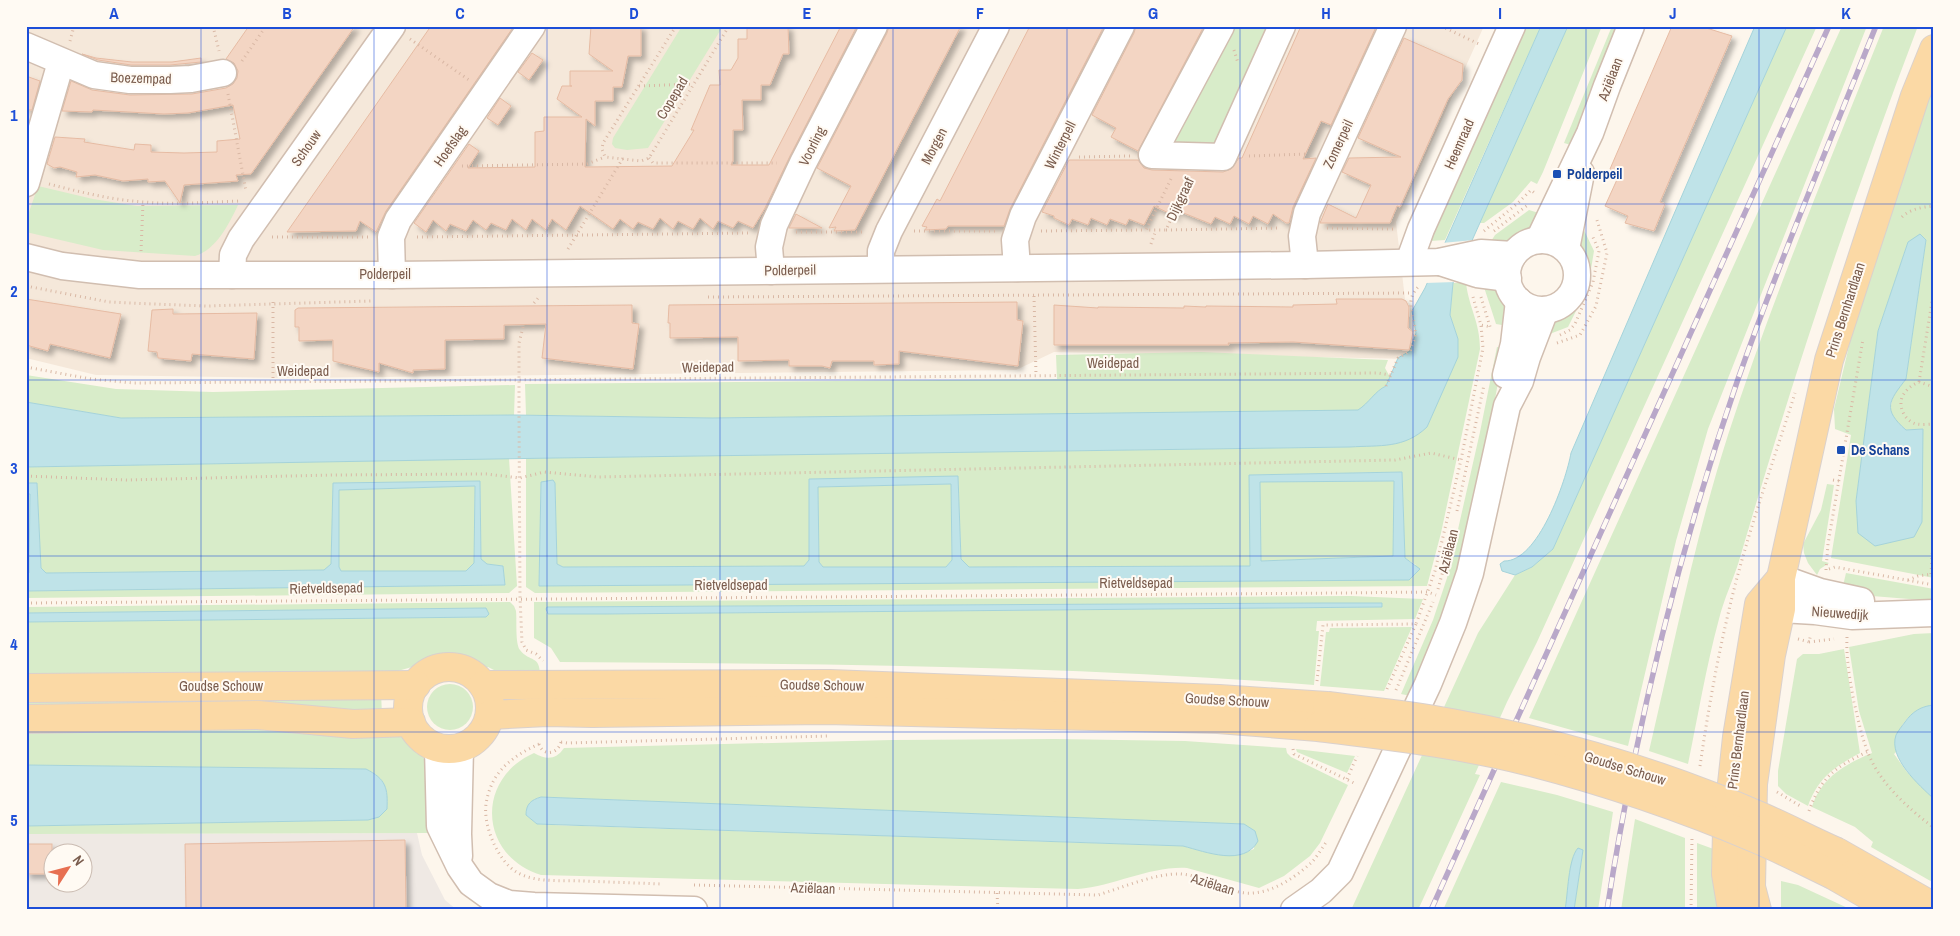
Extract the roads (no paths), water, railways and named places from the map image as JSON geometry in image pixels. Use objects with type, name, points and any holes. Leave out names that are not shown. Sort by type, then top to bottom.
[{"type":"main road","name":"Prins Bernhardlaan","points":[[1732,910],[1726,874],[1727,830],[1737,738],[1770,607],[1781,578],[1829,360],[1915,96],[1934,48]]},
{"type":"main road","name":"Prins Bernhardlaan","points":[[1757,910],[1751,887],[1753,784],[1771,655],[1770,607]]},
{"type":"main road","points":[[450,668],[468,672],[483,685],[490,702],[490,715],[485,728],[478,738],[449,748],[424,741],[414,729],[411,722],[409,703],[416,685],[430,672],[450,668]]},
{"type":"main road","name":"Goudse Schouw","points":[[483,685],[830,684],[1219,698],[1321,705],[1450,723],[1523,738],[1622,765],[1683,786],[1761,817],[1835,863],[1894,910]]},
{"type":"main road","name":"Goudse Schouw","points":[[26,688],[416,685]]},
{"type":"main road","name":"Goudse Schouw","points":[[490,715],[546,712],[826,710],[1218,719],[1321,705]]},
{"type":"main road","points":[[26,718],[258,715],[353,724],[411,722]]},
{"type":"main road","name":"Goudse Schouw","points":[[1835,863],[1934,907]]},
{"type":"street","name":"Schouw","points":[[232,275],[233,256],[247,231],[256,205],[392,26]]},
{"type":"street","name":"Hoefslag","points":[[392,274],[391,237],[398,220],[532,26]]},
{"type":"street","name":"Voorling","points":[[771,270],[769,246],[771,233],[803,164],[874,26]]},
{"type":"street","name":"Morgen","points":[[881,269],[881,251],[889,231],[996,26]]},
{"type":"street","name":"Winterpell","points":[[1016,268],[1015,240],[1023,216],[1121,26]]},
{"type":"street","name":"Dijkgraaf","points":[[1221,26],[1152,155],[1202,157],[1282,26]]},
{"type":"street","name":"Zomerpeil","points":[[1305,265],[1302,236],[1306,213],[1392,26]]},
{"type":"street","name":"Heemraad","points":[[1455,266],[1421,229],[1512,26]]},
{"type":"street","name":"Aziëlaan","points":[[1539,240],[1547,208],[1590,133],[1632,26]]},
{"type":"street","name":"Boezempad","points":[[26,46],[94,75],[130,80],[184,79],[232,68]]},
{"type":"street","points":[[27,181],[61,62]]},
{"type":"street","name":"Aziëlaan","points":[[1547,208],[1566,249]]},
{"type":"street","points":[[1539,240],[1553,241],[1566,249],[1575,261],[1577,268],[1576,283],[1570,296],[1559,306],[1545,310],[1536,309],[1513,278],[1524,244],[1539,240]]},
{"type":"street","name":"Polderpeil","points":[[26,258],[62,266],[140,275],[392,274],[551,285],[771,270],[1305,265],[1455,266],[1513,278]]},
{"type":"street","name":"Aziëlaan","points":[[1294,910],[1321,891],[1340,872],[1428,684],[1453,623],[1470,573],[1507,406],[1520,381],[1508,332],[1513,278]]},
{"type":"street","name":"Aziëlaan","points":[[1508,332],[1545,310]]},
{"type":"street","name":"Nieuwedijk","points":[[1781,578],[1820,592],[1927,613]]},
{"type":"street","name":"Nieuwedijk","points":[[1770,607],[1852,616],[1927,613]]},
{"type":"street","points":[[449,748],[440,826],[460,867],[471,883],[490,896],[509,904],[694,910]]},
{"type":"water","points":[[1541,26],[1568,26],[1453,283],[1450,315],[1458,339],[1458,357],[1427,427],[1409,439],[1400,442],[1381,446],[1350,447],[26,467],[26,402],[121,418],[514,415],[712,418],[1358,410],[1386,386],[1398,358],[1410,351],[1416,333],[1412,311],[1425,288]]},
{"type":"water","points":[[1755,26],[1787,26],[1553,549],[1532,567],[1515,575],[1502,571],[1500,564],[1516,558],[1539,535],[1557,500],[1571,453]]},
{"type":"water","points":[[1920,234],[1926,240],[1906,379],[1892,399],[1891,410],[1898,423],[1906,430],[1923,429],[1922,522],[1914,537],[1875,546],[1858,533],[1856,501],[1878,331],[1908,242]]},
{"type":"water","points":[[1402,472],[1405,558],[1420,569],[1409,580],[539,586],[541,482],[553,480],[555,483],[557,564],[563,567],[804,566],[809,560],[809,479],[958,476],[961,559],[969,567],[1250,566],[1249,475]],"holes":[[[1394,481],[1393,556],[1261,561],[1260,482]],[[951,484],[952,560],[946,567],[823,567],[819,562],[818,487]]]},
{"type":"water","points":[[480,481],[481,559],[487,564],[503,566],[505,585],[26,591],[26,574],[29,573],[30,494],[26,494],[26,483],[37,483],[41,568],[46,573],[324,570],[331,564],[333,483]],"holes":[[[475,486],[474,563],[466,571],[341,571],[339,567],[339,490]]]},
{"type":"water","points":[[1382,603],[1382,607],[605,614],[548,614],[546,609],[547,607]]},
{"type":"water","points":[[486,608],[489,614],[486,617],[26,622],[26,613]]},
{"type":"water","points":[[1934,705],[1934,799],[1906,770],[1896,753],[1895,744],[1897,733],[1911,715],[1921,708]]},
{"type":"water","points":[[26,765],[366,769],[382,781],[387,795],[387,809],[379,817],[368,820],[26,826]]},
{"type":"water","points":[[541,797],[1244,824],[1255,831],[1258,841],[1252,849],[1244,854],[1224,856],[1183,846],[537,824],[526,815],[526,811],[530,803]]},
{"type":"water","points":[[1578,848],[1583,850],[1574,910],[1565,910],[1570,868]]},
{"type":"railway","points":[[1431,910],[1829,26]]},
{"type":"railway","points":[[1607,910],[1618,843],[1645,709],[1660,643],[1696,511],[1753,337],[1876,26]]},
{"type":"place","name":"Polderpeil","points":[[1557,174]]},
{"type":"place","name":"De Schans","points":[[1841,450]]}]
